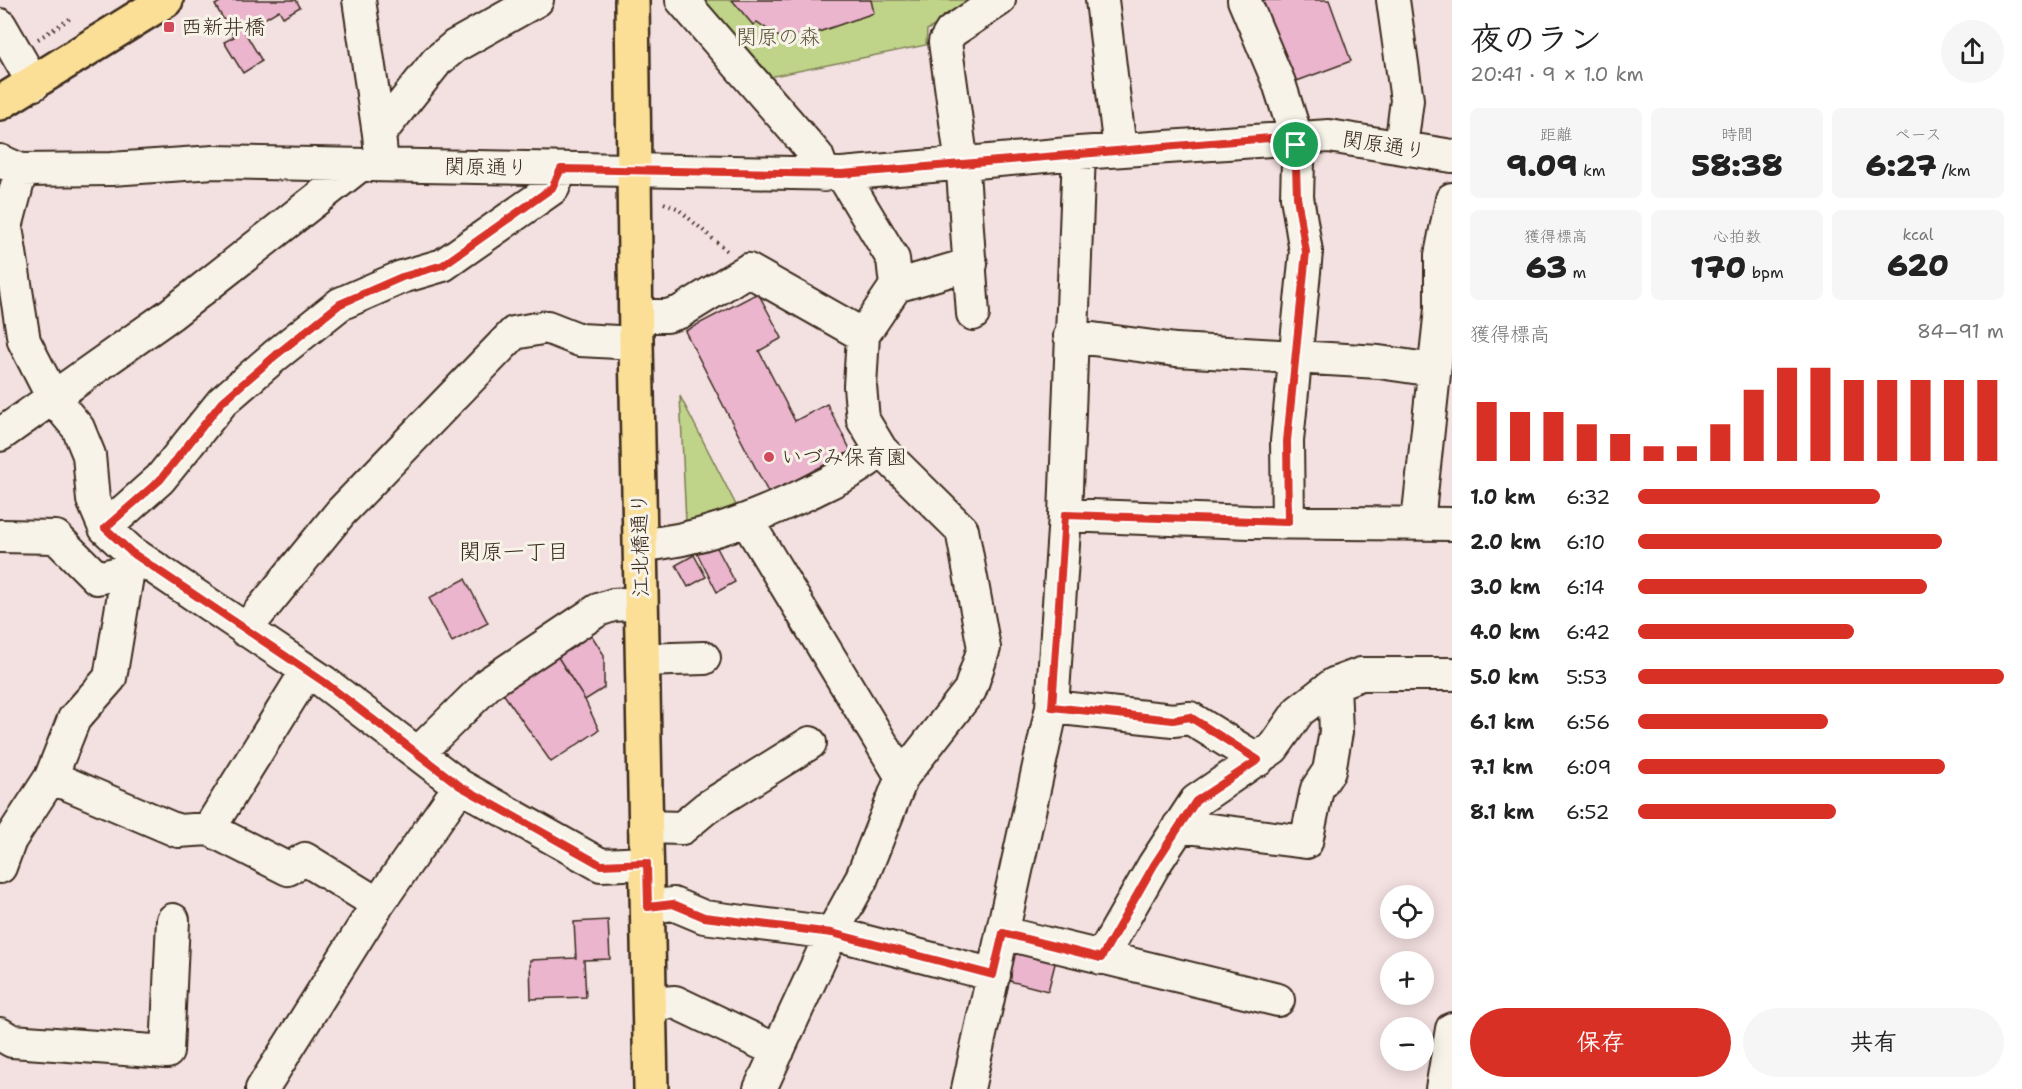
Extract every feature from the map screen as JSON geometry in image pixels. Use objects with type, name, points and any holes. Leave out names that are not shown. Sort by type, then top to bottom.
[{"type":"main road","points":[[0,103],[166,0]]},
{"type":"main road","name":"江北橋通り","points":[[632,0],[651,1089]]},
{"type":"street","points":[[0,435],[171,314],[371,165],[379,134],[359,0]]},
{"type":"street","points":[[379,134],[437,61],[455,46],[537,0]]},
{"type":"street","points":[[682,0],[833,175],[893,259],[896,286]]},
{"type":"street","points":[[973,314],[962,165],[945,42],[951,32],[999,0]]},
{"type":"street","points":[[1102,0],[1120,150]]},
{"type":"street","points":[[1244,0],[1279,83],[1295,136],[1297,197],[1306,252],[1287,441],[1288,522]]},
{"type":"street","points":[[1393,0],[1407,100],[1401,147]]},
{"type":"street","points":[[0,25],[34,84]]},
{"type":"street","name":"関原通り","points":[[11,165],[111,169],[214,162],[833,175],[1295,136],[1329,136],[1452,156]]},
{"type":"street","points":[[968,1089],[1052,707],[1065,515],[1070,336],[1079,153]]},
{"type":"street","points":[[11,165],[6,227],[11,336],[24,341],[53,398],[78,428],[89,455],[93,500],[105,528],[130,561],[245,630],[307,671],[460,786],[601,865],[647,863]]},
{"type":"street","points":[[105,528],[160,480],[222,402],[340,304],[402,277],[443,265],[552,188],[561,169]]},
{"type":"street","points":[[1418,522],[1441,309],[1441,255],[1452,200]]},
{"type":"street","points":[[760,1089],[832,933],[861,880],[902,777],[970,690],[984,648],[962,530],[881,450],[863,420],[860,386],[863,335],[896,286],[971,264]]},
{"type":"street","points":[[245,630],[341,512],[514,333],[547,327],[580,340],[636,329],[680,312],[748,270],[863,335]]},
{"type":"street","points":[[1070,336],[1176,350],[1379,362],[1434,370]]},
{"type":"street","points":[[640,545],[669,543],[747,522],[860,468],[881,450]]},
{"type":"street","points":[[1065,515],[1288,522],[1452,524]]},
{"type":"street","points":[[747,522],[902,777]]},
{"type":"street","points":[[0,536],[56,537],[97,578],[130,561]]},
{"type":"street","points":[[4,847],[51,777],[74,719],[110,678],[130,561]]},
{"type":"street","points":[[418,753],[489,683],[598,610],[613,604],[641,603]]},
{"type":"street","points":[[642,660],[704,658]]},
{"type":"street","points":[[209,829],[307,671]]},
{"type":"street","points":[[1101,958],[1196,801],[1273,748],[1299,711],[1334,684],[1361,675],[1452,674]]},
{"type":"street","points":[[1179,826],[1305,842],[1317,789],[1329,771],[1336,732],[1334,684]]},
{"type":"street","points":[[1052,707],[1173,720],[1190,717],[1258,760]]},
{"type":"street","points":[[645,827],[682,828],[706,807],[810,743]]},
{"type":"street","points":[[51,777],[178,831],[209,829],[288,869],[305,859],[378,904]]},
{"type":"street","points":[[262,1089],[378,904],[460,786]]},
{"type":"street","points":[[648,907],[673,904],[704,917],[832,933],[993,975]]},
{"type":"street","points":[[0,1034],[12,1041],[167,1052],[172,920]]},
{"type":"street","points":[[1003,933],[1278,1000]]},
{"type":"street","points":[[650,1004],[675,1002],[777,1051]]},
{"type":"street","points":[[1442,1089],[1452,1029]]},
{"type":"path","points":[[34,42],[71,18]]},
{"type":"path","points":[[664,203],[677,208],[748,270]]},
{"type":"green space","name":"関原の森","points":[[697,0],[975,0],[976,2],[927,30],[926,45],[764,78]]},
{"type":"green space","points":[[680,396],[737,507],[686,523]]},
{"type":"building","points":[[223,0],[296,0],[300,7],[283,17],[279,10],[244,31],[262,61],[243,73],[224,42],[234,37],[215,5]]},
{"type":"building","points":[[732,0],[871,0],[874,13],[798,39],[795,35],[786,38],[777,36],[757,22],[753,25]]},
{"type":"building","points":[[1262,0],[1329,0],[1351,61],[1286,85],[1256,2]]},
{"type":"building","points":[[758,293],[782,338],[759,351],[795,421],[827,404],[851,451],[769,494],[685,331]]},
{"type":"building","points":[[714,542],[735,582],[717,592],[696,551]]},
{"type":"building","points":[[694,555],[706,577],[688,587],[676,565]]},
{"type":"building","points":[[465,579],[488,623],[452,642],[429,598]]},
{"type":"building","points":[[590,633],[604,655],[604,688],[585,700],[556,654]]},
{"type":"building","points":[[556,654],[585,700],[599,730],[551,762],[500,689]]},
{"type":"building","points":[[608,920],[610,959],[584,960],[586,997],[531,999],[530,960],[576,958],[574,922]]},
{"type":"building","points":[[1010,944],[1057,956],[1048,991],[1002,979]]},
{"type":"place","name":"西新井橋","points":[[169,27]]},
{"type":"place","name":"いづみ保育園","points":[[769,457]]},
{"type":"district","name":"関原一丁目","points":[[514,551]]},
{"type":"route","points":[[1295,136],[1296,145],[1297,197],[1306,252],[1287,441],[1288,522],[1065,515],[1052,707],[1173,720],[1190,717],[1258,760],[1196,801],[1154,865],[1101,958],[1003,933],[993,975],[832,933],[704,917],[673,904],[648,907],[647,863],[601,865],[460,786],[324,682],[131,552],[105,528],[160,480],[191,444],[222,402],[340,304],[402,277],[443,265],[552,188],[561,169],[824,175],[1295,136]]}]
